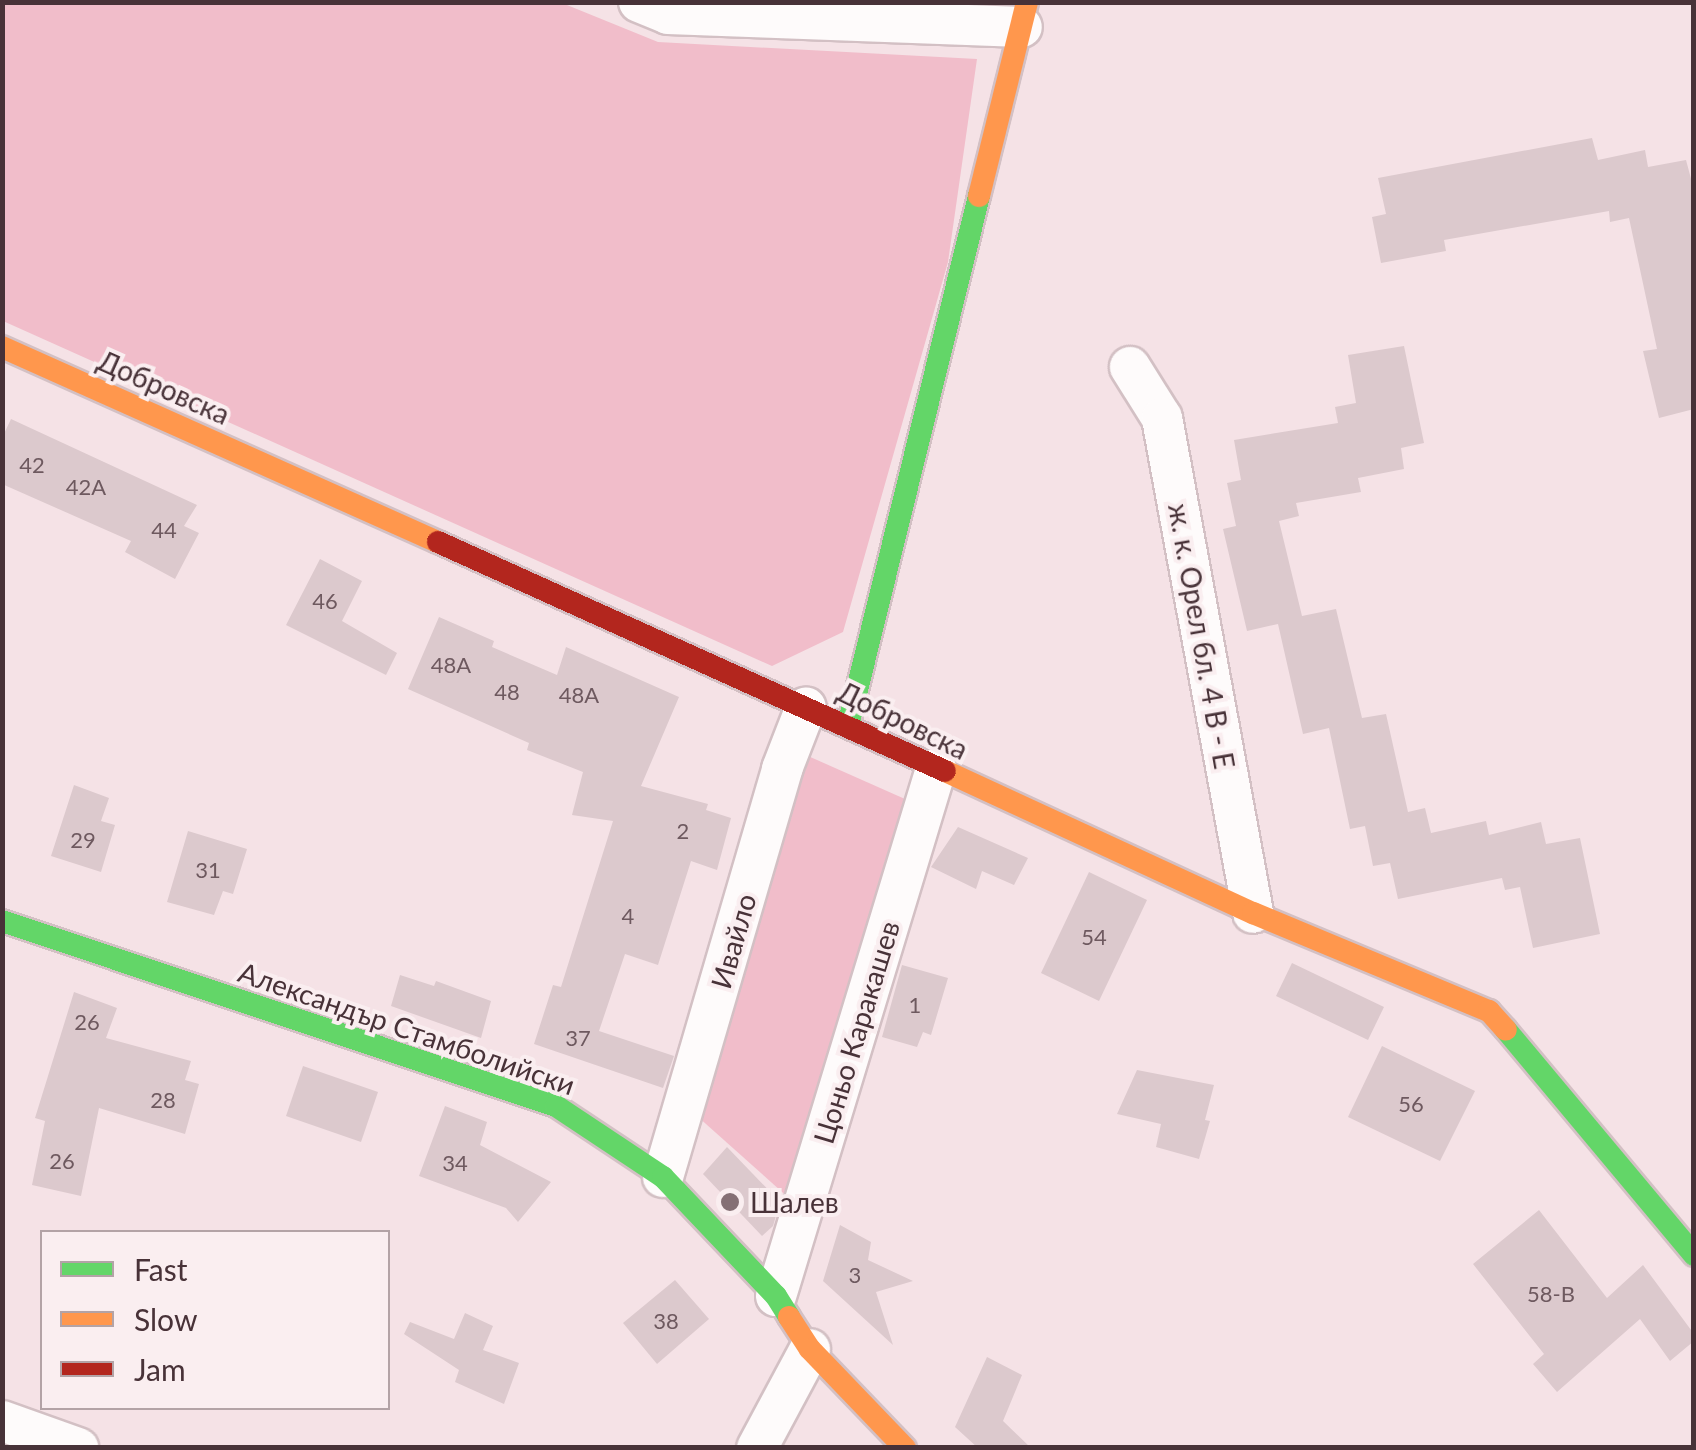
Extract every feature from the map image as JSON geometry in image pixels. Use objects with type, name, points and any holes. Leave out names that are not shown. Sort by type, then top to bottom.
[{"type":"street","points":[[639,2],[668,14],[1025,15],[848,726]]},
{"type":"street","name":"Добровска","points":[[2,347],[848,726],[1253,913],[1489,1012],[1544,1071],[1694,1255]]},
{"type":"street","name":"ж. к. Орел бл. 4 В - Е","points":[[1130,367],[1162,418],[1253,913]]},
{"type":"street","name":"Ивайло","points":[[663,1177],[782,769],[806,707]]},
{"type":"street","name":"Цоньо Каракашев","points":[[776,1296],[936,769]]},
{"type":"street","name":"Александър Стамболийски","points":[[2,921],[556,1106],[663,1177],[776,1296],[810,1349],[904,1448]]},
{"type":"street","points":[[757,1448],[810,1349]]},
{"type":"street","points":[[2,1421],[78,1448]]},
{"type":"shaded area","points":[[3,3],[562,3],[658,42],[977,59],[948,262],[843,632],[772,666],[3,321]]},
{"type":"shaded area","points":[[799,752],[905,799],[791,1200],[697,1116]]},
{"type":"building","points":[[1592,138],[1598,160],[1645,150],[1648,167],[1686,160],[1694,190],[1694,409],[1659,418],[1643,351],[1657,349],[1629,218],[1610,222],[1609,211],[1444,240],[1446,251],[1381,263],[1372,217],[1386,214],[1378,178]]},
{"type":"building","points":[[1404,346],[1424,443],[1401,448],[1404,469],[1358,478],[1361,492],[1296,503],[1299,516],[1279,521],[1302,616],[1336,609],[1362,718],[1386,714],[1408,812],[1425,808],[1431,833],[1486,821],[1489,835],[1541,822],[1546,844],[1580,838],[1600,934],[1533,948],[1520,887],[1505,890],[1502,878],[1398,899],[1390,863],[1373,866],[1365,826],[1350,829],[1329,728],[1303,734],[1278,624],[1247,631],[1223,529],[1236,526],[1227,483],[1241,480],[1234,440],[1338,423],[1335,407],[1356,403],[1348,355]]},
{"type":"building","points":[[11,419],[197,505],[184,526],[199,533],[175,579],[125,552],[131,541],[2,484],[2,438]]},
{"type":"building","points":[[320,559],[362,581],[342,621],[397,653],[386,675],[286,625]]},
{"type":"building","points":[[439,617],[494,641],[492,647],[557,675],[566,647],[679,697],[641,786],[708,804],[706,810],[731,818],[717,870],[691,861],[658,965],[625,954],[599,1031],[674,1056],[663,1088],[534,1044],[553,985],[561,987],[613,821],[572,815],[583,772],[527,750],[529,743],[408,689]]},
{"type":"building","points":[[74,785],[109,798],[101,821],[115,825],[101,872],[51,856]]},
{"type":"building","points":[[958,827],[1028,858],[1014,885],[982,871],[976,889],[931,867]]},
{"type":"building","points":[[188,831],[247,849],[233,894],[223,891],[214,915],[167,902]]},
{"type":"building","points":[[1089,872],[1147,900],[1099,1001],[1041,973]]},
{"type":"building","points":[[1292,963],[1384,1007],[1368,1040],[1276,996]]},
{"type":"building","points":[[902,965],[948,978],[931,1035],[923,1032],[917,1047],[882,1037]]},
{"type":"building","points":[[400,975],[434,986],[436,981],[491,1001],[481,1038],[391,1006]]},
{"type":"building","points":[[74,992],[117,1008],[106,1038],[191,1061],[185,1080],[199,1084],[185,1134],[99,1108],[81,1196],[32,1185],[45,1121],[35,1118]]},
{"type":"building","points":[[1382,1046],[1475,1091],[1440,1161],[1348,1117]]},
{"type":"building","points":[[303,1066],[378,1092],[361,1142],[286,1116]]},
{"type":"building","points":[[1137,1070],[1214,1085],[1205,1120],[1210,1121],[1199,1159],[1156,1147],[1161,1124],[1117,1114]]},
{"type":"building","points":[[445,1106],[487,1122],[480,1145],[551,1182],[518,1222],[506,1208],[419,1176]]},
{"type":"building","points":[[727,1147],[780,1202],[773,1226],[762,1236],[703,1174]]},
{"type":"building","points":[[1539,1210],[1607,1298],[1643,1265],[1694,1334],[1694,1341],[1670,1361],[1640,1319],[1557,1392],[1533,1364],[1544,1354],[1473,1264]]},
{"type":"building","points":[[840,1225],[871,1242],[868,1260],[913,1281],[876,1292],[893,1345],[823,1281]]},
{"type":"building","points":[[675,1280],[709,1319],[657,1364],[623,1323]]},
{"type":"building","points":[[465,1313],[493,1326],[483,1350],[519,1363],[504,1404],[455,1382],[459,1370],[404,1334],[410,1322],[454,1339]]},
{"type":"building","points":[[987,1357],[1022,1375],[1003,1421],[1031,1448],[978,1448],[955,1427]]},
{"type":"traffic: fast","points":[[848,726],[979,196]]},
{"type":"traffic: fast","points":[[2,921],[556,1106],[663,1177],[776,1296],[789,1317]]},
{"type":"traffic: fast","points":[[1506,1030],[1694,1255]]},
{"type":"traffic: slow","points":[[979,196],[1027,2]]},
{"type":"traffic: slow","points":[[2,347],[438,542]]},
{"type":"traffic: slow","points":[[945,771],[1253,913],[1489,1011],[1506,1030]]},
{"type":"traffic: slow","points":[[789,1317],[810,1349],[905,1448]]},
{"type":"traffic: jam","points":[[438,542],[945,771]]},
{"type":"place","name":"Шалев","points":[[730,1202]]}]
